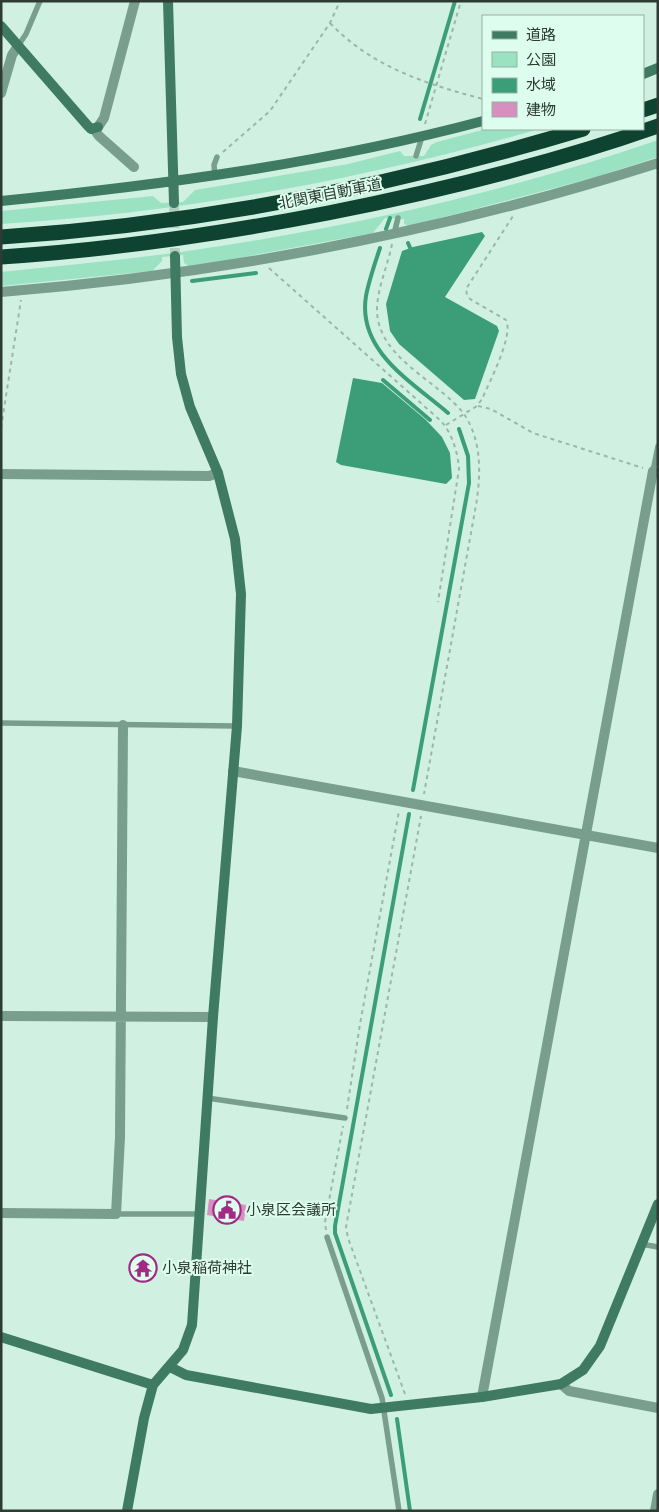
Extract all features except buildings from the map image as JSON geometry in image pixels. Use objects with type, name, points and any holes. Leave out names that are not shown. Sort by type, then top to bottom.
[{"type":"highway","points":[[644,110],[658,105]]},
{"type":"highway","name":"北関東自動車道","points":[[1,257],[166,241],[428,193],[530,166],[658,126]]},
{"type":"highway","name":"北関東自動車道","points":[[1,237],[166,221],[274,203],[427,172],[579,130]]},
{"type":"street","points":[[96,128],[104,118],[135,1]]},
{"type":"street","points":[[168,1],[175,181],[174,203]]},
{"type":"street","points":[[1,26],[88,126],[96,128],[134,167]]},
{"type":"street","points":[[1,93],[12,55],[18,46]]},
{"type":"street","points":[[644,74],[658,68]]},
{"type":"street","points":[[1,201],[215,176],[381,147],[482,121]]},
{"type":"street","points":[[1,292],[176,274],[394,234],[519,205],[658,163]]},
{"type":"street","points":[[127,1511],[144,1418],[153,1385],[183,1350],[192,1325],[213,1017],[237,726],[241,594],[235,539],[218,473],[190,407],[181,374],[177,338],[175,256]]},
{"type":"street","points":[[482,1397],[653,471]]},
{"type":"street","points":[[1,474],[209,476],[218,473]]},
{"type":"street","points":[[1,1213],[116,1214],[120,1137],[123,725]]},
{"type":"street","points":[[233,771],[658,848]]},
{"type":"street","points":[[1,1016],[213,1017]]},
{"type":"street","points":[[170,1367],[186,1375],[345,1406],[383,1408],[482,1397],[561,1384],[583,1370],[600,1346],[658,1204]]},
{"type":"street","points":[[1,1337],[153,1385]]},
{"type":"street","points":[[561,1384],[569,1392],[658,1408]]},
{"type":"street","points":[[655,1511],[658,1494]]},
{"type":"lane","points":[[18,46],[26,34],[40,1]]},
{"type":"lane","points":[[416,156],[422,137]]},
{"type":"lane","points":[[215,176],[214,165],[217,158]]},
{"type":"lane","points":[[394,234],[398,218]]},
{"type":"lane","points":[[653,471],[658,446]]},
{"type":"lane","points":[[1,724],[237,726]]},
{"type":"lane","points":[[207,1098],[345,1118]]},
{"type":"lane","points":[[116,1214],[199,1214]]},
{"type":"lane","points":[[327,1237],[382,1398],[398,1511]]},
{"type":"lane","points":[[641,1244],[658,1247]]},
{"type":"path","points":[[217,158],[270,112],[330,24],[340,1]]},
{"type":"path","points":[[422,137],[434,86],[461,1]]},
{"type":"path","points":[[330,24],[349,43],[375,60],[434,86],[482,99]]},
{"type":"path","points":[[445,426],[478,406],[506,341],[508,324],[503,317],[470,299],[466,295],[466,289],[519,205]]},
{"type":"path","points":[[394,234],[379,293],[377,313],[382,332],[398,354],[464,414],[470,423],[477,444],[479,485],[346,1227],[348,1238],[407,1406]]},
{"type":"path","points":[[260,260],[445,426],[458,459],[458,470],[438,602]]},
{"type":"path","points":[[1,428],[21,290]]},
{"type":"path","points":[[478,406],[491,409],[532,433],[653,471]]},
{"type":"path","points":[[327,1237],[325,1222],[354,1074],[360,1024],[401,801]]},
{"type":"green space","points":[[482,130],[535,130],[407,163],[273,191],[138,212],[1,224],[1,211],[153,196],[161,203],[183,202],[195,190],[348,164],[400,151],[404,156],[424,156],[431,145]]},
{"type":"green space","points":[[658,140],[658,157],[596,177],[410,226],[404,224],[404,219],[385,218],[373,233],[190,267],[184,263],[183,255],[162,257],[162,261],[152,271],[1,286],[1,272],[201,249],[375,218],[489,191]]},
{"type":"water","points":[[482,232],[485,236],[445,297],[497,326],[499,331],[475,399],[464,400],[399,344],[390,331],[386,304],[402,251]]},
{"type":"water","points":[[353,378],[382,383],[426,420],[442,437],[450,453],[452,478],[446,484],[341,465],[336,462]]},
{"type":"waterway","points":[[420,119],[455,1]]},
{"type":"waterway","points":[[386,229],[390,218]]},
{"type":"waterway","points":[[408,243],[412,252]]},
{"type":"waterway","points":[[380,248],[366,296],[365,316],[370,333],[378,349],[390,364],[448,413]]},
{"type":"waterway","points":[[192,281],[256,273]]},
{"type":"waterway","points":[[383,380],[430,420]]},
{"type":"waterway","points":[[413,790],[469,483],[468,456],[459,429]]},
{"type":"waterway","points":[[391,1395],[335,1233],[335,1226],[409,814]]},
{"type":"waterway","points":[[397,1419],[410,1511]]},
{"type":"tunnel","points":[[174,203],[175,256]]},
{"type":"place","name":"小泉区会議所","points":[[227,1210]]},
{"type":"place","name":"小泉稲荷神社","points":[[143,1268]]}]
